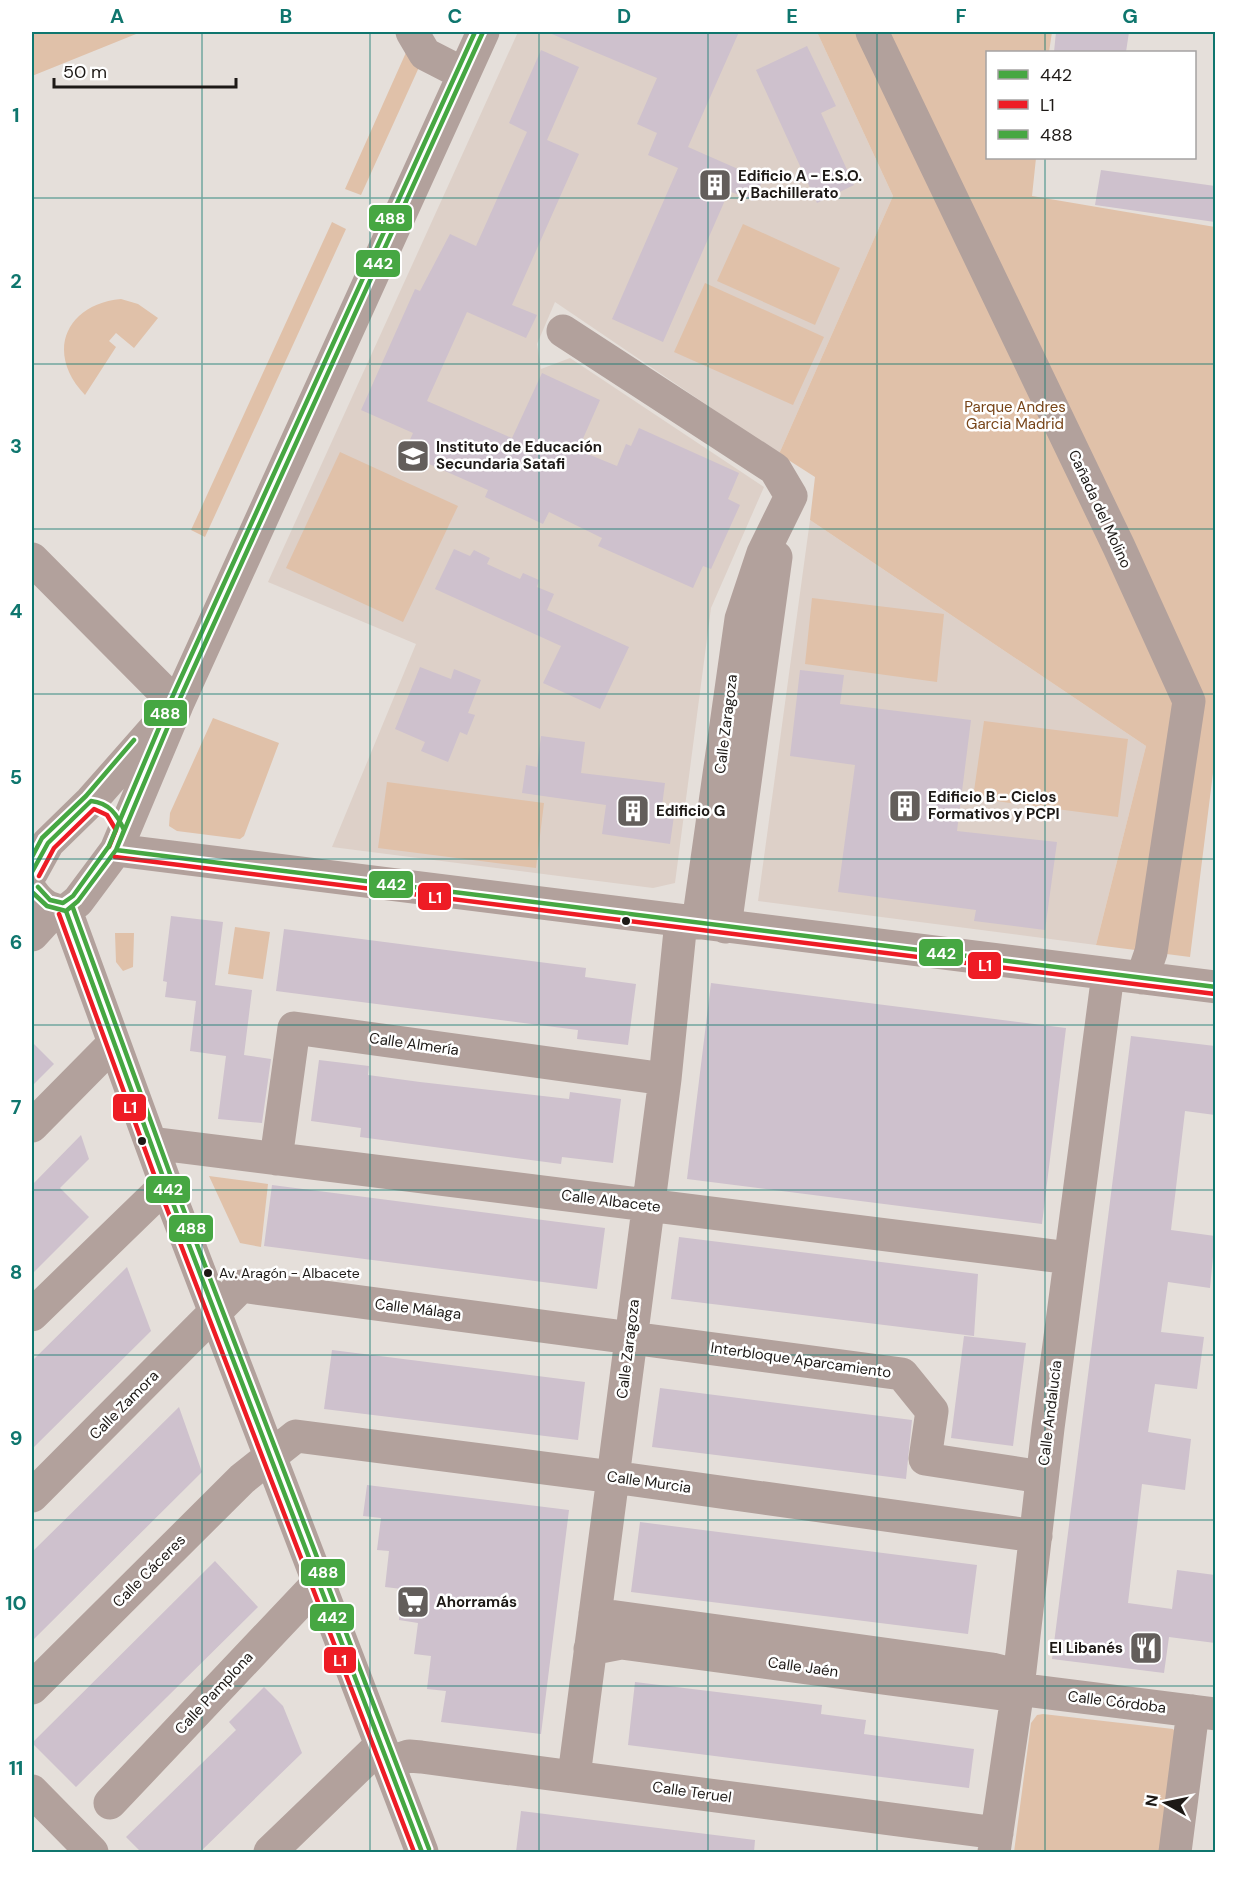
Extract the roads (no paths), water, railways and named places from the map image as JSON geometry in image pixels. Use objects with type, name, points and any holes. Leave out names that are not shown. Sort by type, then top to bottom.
[{"type":"street","points":[[412,32],[425,54],[464,74]]},
{"type":"street","points":[[50,905],[78,901],[120,840],[177,705],[483,32]]},
{"type":"street","name":"Cañada del Molino","points":[[872,32],[1119,547],[1189,701],[1151,952],[1142,978]]},
{"type":"street","name":"Calle Zaragoza","points":[[563,331],[774,469],[791,496],[775,531],[775,561],[770,605],[701,924],[664,1079],[574,1776]]},
{"type":"street","points":[[32,559],[177,705]]},
{"type":"street","points":[[32,872],[40,835],[91,801],[177,705]]},
{"type":"street","points":[[91,801],[102,802],[118,816],[120,840]]},
{"type":"street","points":[[120,840],[701,924],[1215,987]]},
{"type":"street","points":[[32,935],[50,905]]},
{"type":"street","points":[[50,905],[113,1044],[422,1852]]},
{"type":"street","name":"Calle Andalucía","points":[[995,1843],[1018,1687],[1042,1477],[1108,974]]},
{"type":"street","name":"Calle Almería","points":[[276,1159],[294,1028],[664,1079]]},
{"type":"street","points":[[32,1126],[113,1044]]},
{"type":"street","name":"Calle Albacete","points":[[151,1143],[1070,1258]]},
{"type":"street","points":[[32,1315],[166,1185]]},
{"type":"street","name":"Calle Málaga","points":[[217,1313],[241,1286],[630,1337]]},
{"type":"street","name":"Calle Zamora","points":[[32,1496],[217,1313]]},
{"type":"street","name":"Interbloque Aparcamiento","points":[[630,1337],[902,1374],[932,1411],[925,1459],[1042,1477]]},
{"type":"street","name":"Calle Murcia","points":[[270,1457],[296,1436],[613,1477],[1036,1536]]},
{"type":"street","name":"Calle Cáceres","points":[[32,1688],[242,1479],[270,1457]]},
{"type":"street","name":"Calle Pamplona","points":[[110,1803],[318,1583]]},
{"type":"street","name":"Calle Jaén","points":[[595,1614],[992,1669],[1018,1687]]},
{"type":"street","name":"Calle Jaén","points":[[590,1649],[621,1643],[1018,1687]]},
{"type":"street","name":"Calle Córdoba","points":[[1018,1687],[1204,1713]]},
{"type":"street","points":[[1175,1852],[1204,1713]]},
{"type":"street","points":[[270,1852],[385,1754]]},
{"type":"street","name":"Calle Teruel","points":[[385,1754],[574,1776],[995,1843]]},
{"type":"street","points":[[32,1791],[75,1846]]},
{"type":"place","name":"Edificio A - E.S.O. y Bachillerato","points":[[715,185]]},
{"type":"place","name":"Instituto de Educación Secundaria Satafi","points":[[413,456]]},
{"type":"place","name":"Edificio B - Ciclos Formativos y PCPI","points":[[905,806]]},
{"type":"place","name":"Edificio G","points":[[633,811]]},
{"type":"place","name":"Av. Aragón - Albacete","points":[[208,1273]]},
{"type":"place","name":"Ahorramás","points":[[413,1602]]},
{"type":"place","name":"El Libanés","points":[[1146,1648]]},
{"type":"park label","name":"Parque Andres Garcia Madrid","points":[[1015,416]]}]
